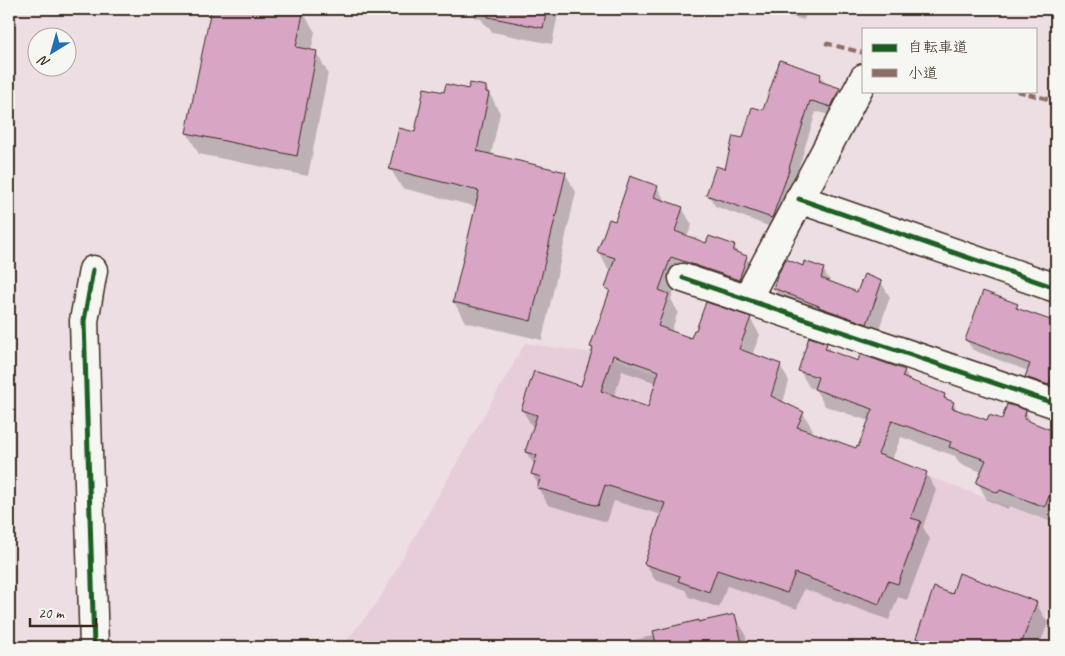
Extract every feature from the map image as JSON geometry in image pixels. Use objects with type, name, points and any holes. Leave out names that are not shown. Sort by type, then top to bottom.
[{"type":"street","points":[[747,300],[862,82]]},
{"type":"street","points":[[799,199],[1056,288]]},
{"type":"street","points":[[93,270],[84,321],[94,647]]},
{"type":"street","points":[[683,278],[1056,404]]},
{"type":"shaded area","points":[[525,343],[601,354],[1056,524],[1056,576],[1046,618],[1056,647],[341,647],[377,603]]},
{"type":"building","points":[[211,9],[304,9],[296,47],[317,51],[297,156],[186,133]]},
{"type":"building","points":[[488,9],[547,9],[543,28],[488,17]]},
{"type":"building","points":[[780,60],[821,74],[819,81],[840,88],[831,107],[810,101],[790,168],[772,218],[706,195],[716,166],[725,169],[733,136],[743,138],[752,107],[763,110]]},
{"type":"building","points":[[470,83],[486,86],[486,92],[489,93],[477,151],[566,172],[531,321],[453,302],[479,191],[389,169],[399,128],[415,132],[424,88],[444,92],[446,84],[468,89]]},
{"type":"building","points":[[630,176],[658,186],[654,197],[683,207],[675,231],[706,243],[709,236],[735,245],[733,251],[747,256],[739,280],[671,257],[659,290],[669,294],[658,326],[691,338],[694,330],[696,330],[706,302],[751,317],[739,349],[781,364],[771,396],[804,412],[797,427],[856,448],[873,409],[814,389],[818,377],[798,371],[809,337],[827,343],[825,349],[858,361],[860,354],[905,370],[902,377],[945,394],[944,398],[954,402],[952,408],[987,420],[989,415],[1002,419],[1007,404],[1026,410],[1024,419],[1056,432],[1056,477],[1045,507],[1000,490],[998,493],[976,483],[986,460],[949,447],[951,442],[892,421],[878,454],[927,472],[911,518],[921,521],[898,584],[888,581],[879,604],[795,573],[787,593],[717,570],[709,592],[678,581],[680,576],[644,564],[665,503],[605,485],[598,506],[537,488],[541,477],[531,474],[537,455],[525,452],[537,415],[521,410],[534,371],[581,386],[593,348],[590,347],[610,290],[605,288],[615,258],[597,252],[609,219],[615,221]],"holes":[[[613,355],[659,371],[648,407],[601,391]]]},
{"type":"building","points":[[786,259],[803,266],[804,261],[824,268],[821,278],[857,292],[864,274],[882,281],[867,324],[773,288]]},
{"type":"building","points":[[983,291],[1018,304],[1016,308],[1056,322],[1056,364],[1049,385],[1025,377],[1030,364],[965,340]]},
{"type":"building","points":[[959,573],[1037,602],[1020,647],[940,647],[916,638],[934,587],[952,594]]},
{"type":"building","points":[[735,614],[743,647],[657,647],[653,631]]},
{"type":"waterway","points":[[9,28],[12,9]]},
{"type":"marked path","points":[[825,43],[862,52]]},
{"type":"marked path","points":[[1021,92],[1056,101]]},
{"type":"cycle path","points":[[799,199],[1056,288]]},
{"type":"cycle path","points":[[93,270],[84,321],[94,647]]},
{"type":"cycle path","points":[[683,278],[1056,404]]}]
